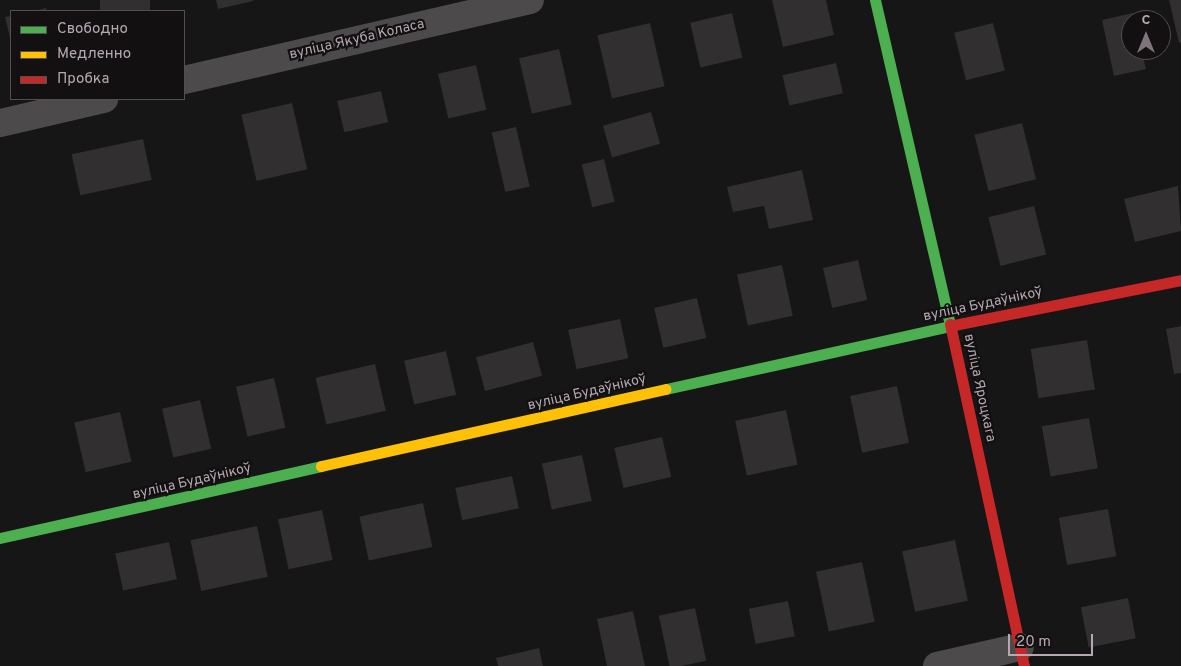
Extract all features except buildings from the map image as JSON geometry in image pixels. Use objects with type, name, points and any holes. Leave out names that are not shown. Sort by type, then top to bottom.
[{"type":"street","name":"вуліца Якуба Коласа","points":[[185,80],[530,0]]},
{"type":"street","name":"вуліца Яроцкага","points":[[874,0],[950,326],[1022,656]]},
{"type":"street","points":[[0,123],[100,100]]},
{"type":"street","name":"вуліца Будаўнікоў","points":[[0,538],[950,326],[1181,280]]},
{"type":"street","points":[[937,666],[1022,656]]},
{"type":"traffic: fast","points":[[875,0],[950,324]]},
{"type":"traffic: fast","points":[[666,389],[954,325]]},
{"type":"traffic: fast","points":[[0,538],[321,466]]},
{"type":"traffic: slow","points":[[321,466],[666,389]]},
{"type":"traffic: jam","points":[[954,325],[1181,280]]},
{"type":"traffic: jam","points":[[950,324],[1024,666]]}]
